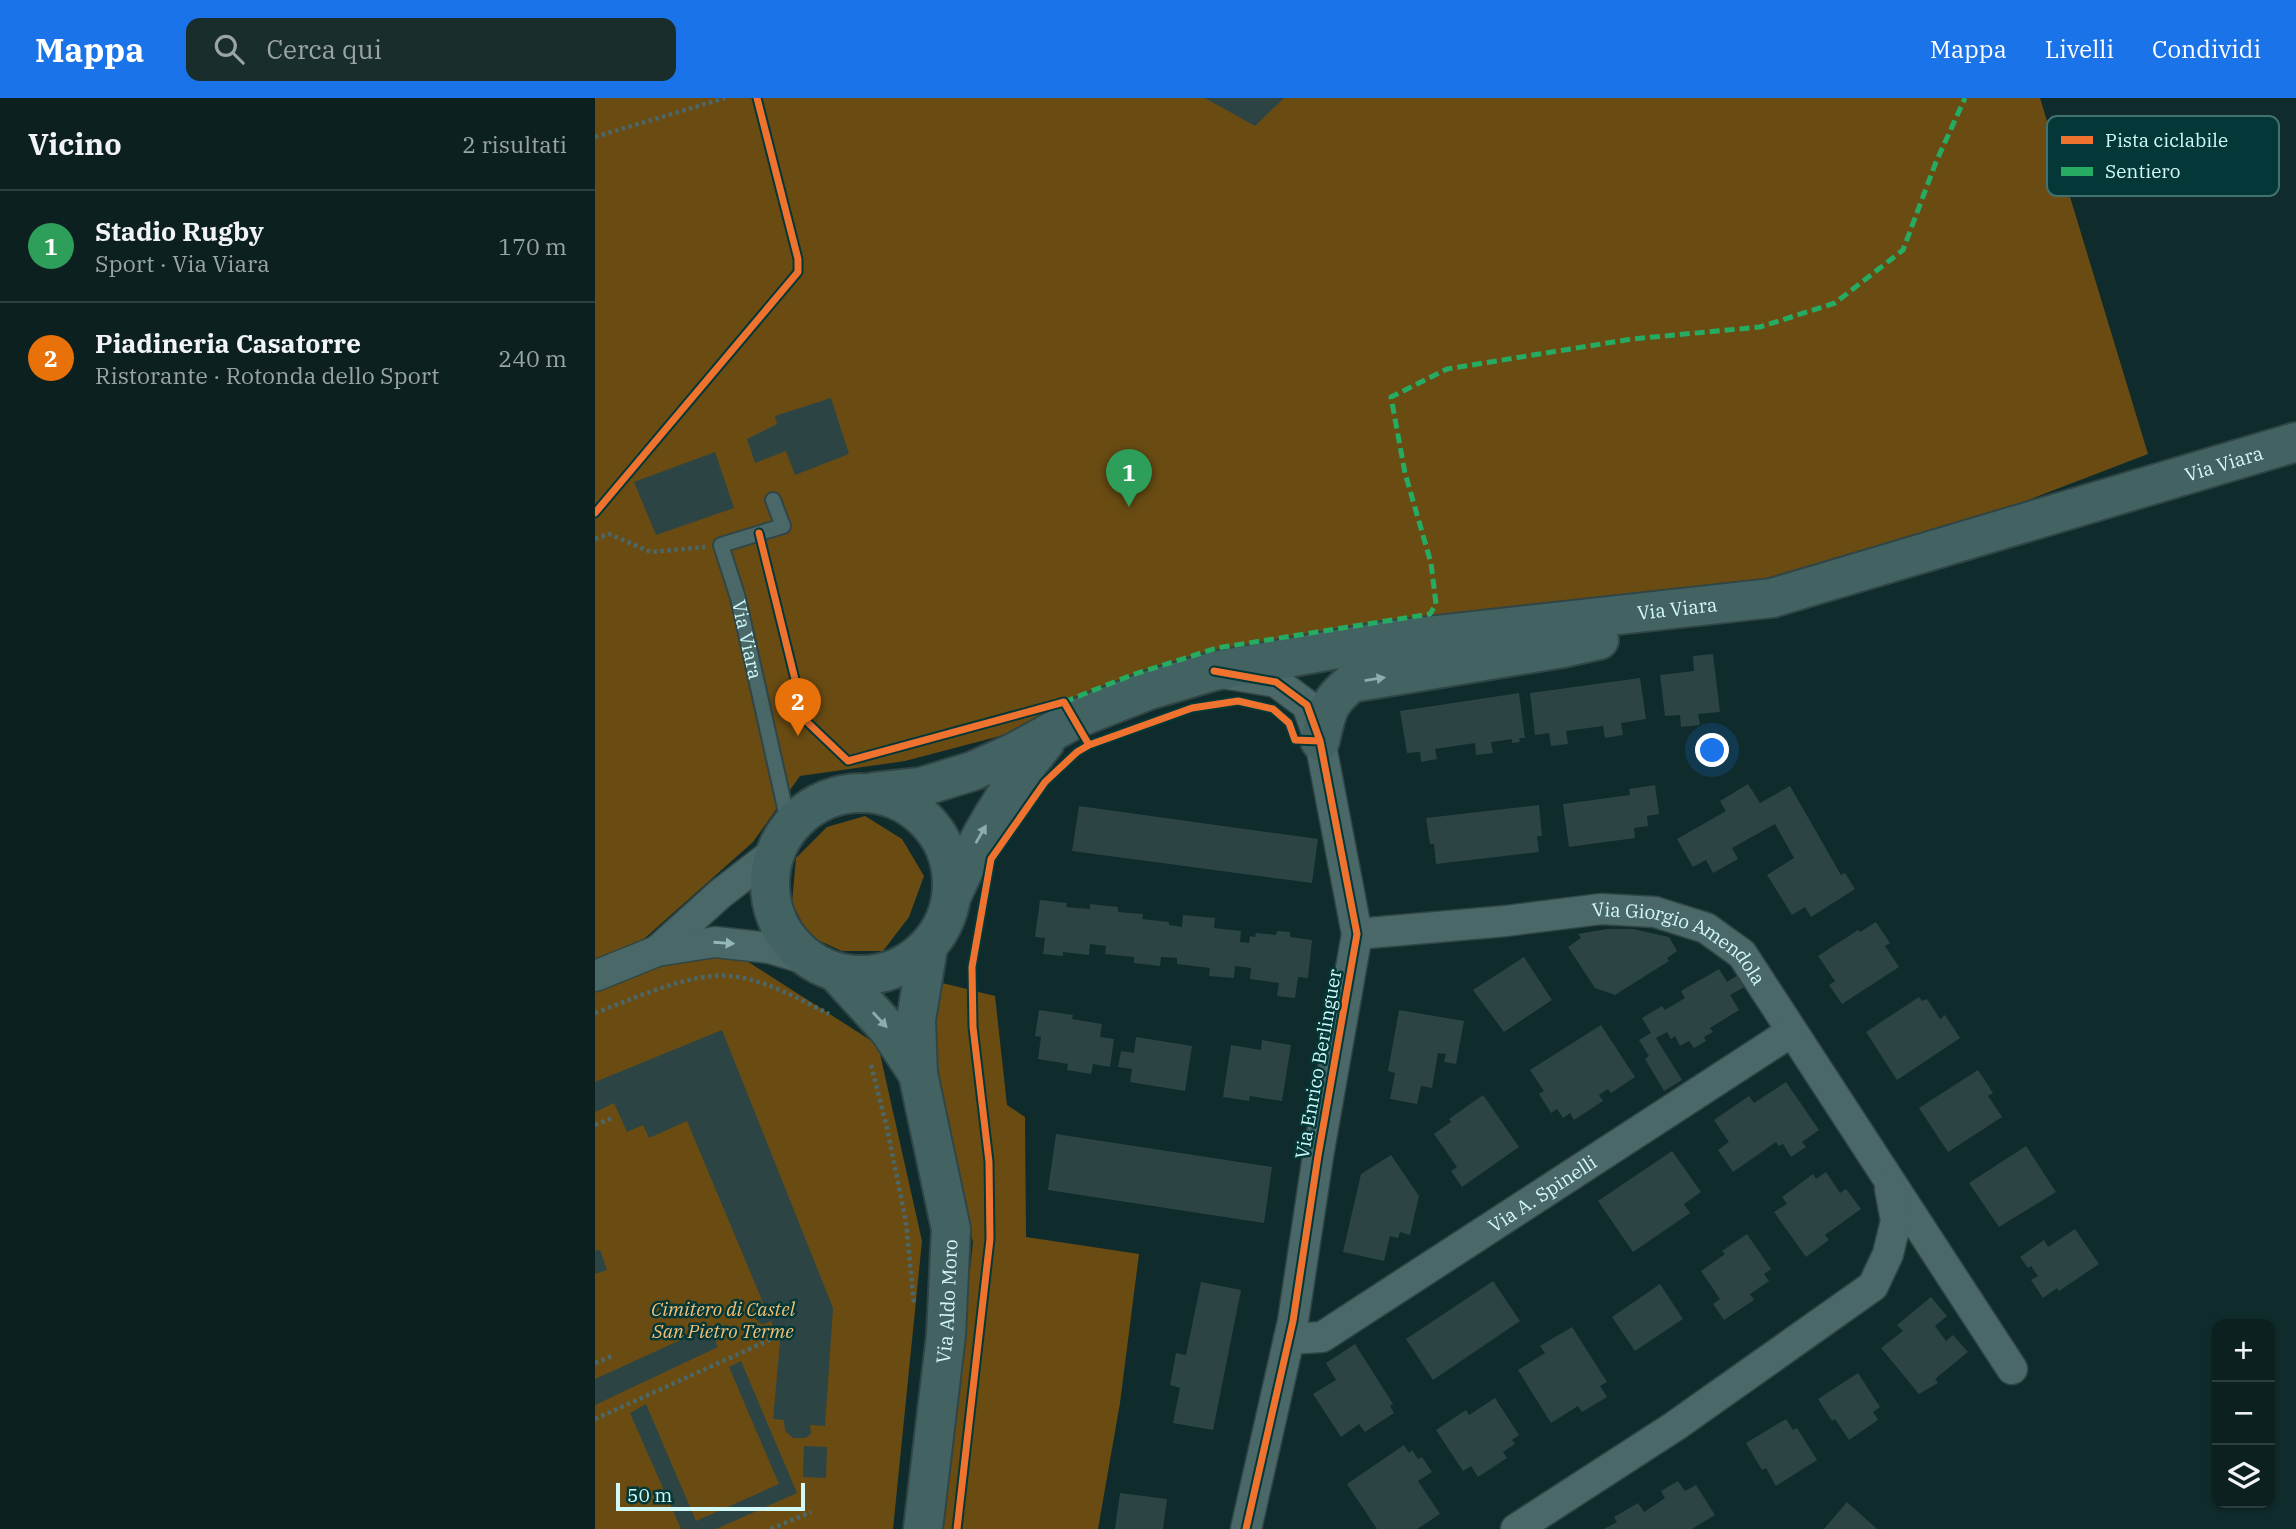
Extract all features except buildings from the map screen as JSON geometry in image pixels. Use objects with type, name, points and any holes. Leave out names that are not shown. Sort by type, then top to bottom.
[{"type":"main road","name":"Via Viara","points":[[874,792],[921,787],[973,771],[1075,719],[1137,695],[1214,671],[1383,640],[1772,598],[2296,442]]},
{"type":"main road","points":[[1320,741],[1326,712],[1333,698],[1351,683],[1563,648],[1653,627],[1669,610]]},
{"type":"main road","name":"Via Viara","points":[[952,895],[978,839],[1014,780],[1052,732]]},
{"type":"main road","points":[[874,792],[901,801],[925,817],[942,840],[951,867],[952,895],[944,923],[928,947],[908,963],[885,972],[861,976],[823,966],[788,939],[773,913],[768,883],[781,839],[813,805],[842,793],[874,792]]},
{"type":"main road","name":"Via Aldo Moro","points":[[923,1529],[947,1310],[951,1229],[918,1074],[916,1020],[928,947]]},
{"type":"main road","name":"Via Aldo Moro","points":[[823,966],[889,1030],[918,1074]]},
{"type":"street","name":"Via Enrico Berlinguer","points":[[1214,671],[1276,682],[1307,705],[1320,741],[1357,934],[1289,1339],[1246,1529]]},
{"type":"street","points":[[657,951],[781,839]]},
{"type":"street","name":"Via Giorgio Amendola","points":[[1357,934],[1506,921],[1601,909],[1655,912],[1706,928],[1742,954],[2012,1369]]},
{"type":"street","points":[[595,976],[657,951],[715,942],[769,947],[823,966]]},
{"type":"street","name":"Via A. Spinelli","points":[[1289,1339],[1322,1337],[1791,1032]]},
{"type":"street","name":"Via Giorgio Amendola","points":[[1516,1529],[1675,1426],[1873,1286],[1888,1254],[1896,1221],[1889,1181]]},
{"type":"lane","points":[[721,545],[783,526],[773,500]]},
{"type":"lane","name":"Via Viara","points":[[721,545],[738,598],[781,839]]},
{"type":"path","points":[[595,137],[725,98]]},
{"type":"path","points":[[595,539],[609,534],[651,552],[721,545]]},
{"type":"path","points":[[595,1013],[669,986],[713,975],[747,979],[796,998],[837,1020]]},
{"type":"path","points":[[868,1058],[874,1070],[906,1222],[914,1307],[947,1310]]},
{"type":"path","points":[[595,1125],[614,1117]]},
{"type":"path","points":[[595,1419],[776,1337]]},
{"type":"path","points":[[595,1363],[612,1356]]},
{"type":"path","points":[[772,1529],[811,1511]]},
{"type":"green space","points":[[595,98],[2040,98],[2047,121],[2047,196],[2070,196],[2148,454],[1772,598],[1400,637],[1083,714],[905,761],[800,776],[753,842],[636,946],[595,960]]},
{"type":"green space","points":[[865,816],[902,839],[924,876],[909,917],[883,951],[842,951],[809,936],[792,903],[796,858],[827,827]]},
{"type":"green space","name":"Cimitero di Castel San Pietro Terme","points":[[739,956],[878,1045],[922,1241],[893,1529],[595,1529],[595,985],[662,962]]},
{"type":"green space","points":[[930,980],[995,996],[1007,1105],[1025,1117],[1026,1237],[1139,1254],[1120,1403],[1098,1529],[942,1529],[973,1242],[934,1074]]},
{"type":"marked path","points":[[1064,702],[1132,675],[1217,648],[1430,614],[1436,604],[1431,563],[1405,473],[1391,397],[1447,369],[1632,339],[1760,327],[1835,303],[1903,250],[1936,162],[1965,98]]},
{"type":"cycle path","points":[[595,513],[798,272],[798,259],[757,98]]},
{"type":"cycle path","points":[[759,533],[805,720],[848,761],[1064,702],[1089,745]]},
{"type":"cycle path","points":[[1214,671],[1276,682],[1307,705],[1320,741],[1357,934],[1318,1156],[1293,1321],[1246,1529]]},
{"type":"cycle path","points":[[957,1529],[990,1239],[989,1162],[973,1027],[972,967],[991,859],[1045,782],[1077,752],[1089,745],[1192,708],[1238,701],[1273,709],[1289,723],[1295,740],[1320,741]]},
{"type":"place","name":"Stadio Rugby","points":[[1129,507]]},
{"type":"place","name":"Piadineria Casatorre","points":[[798,736]]}]
